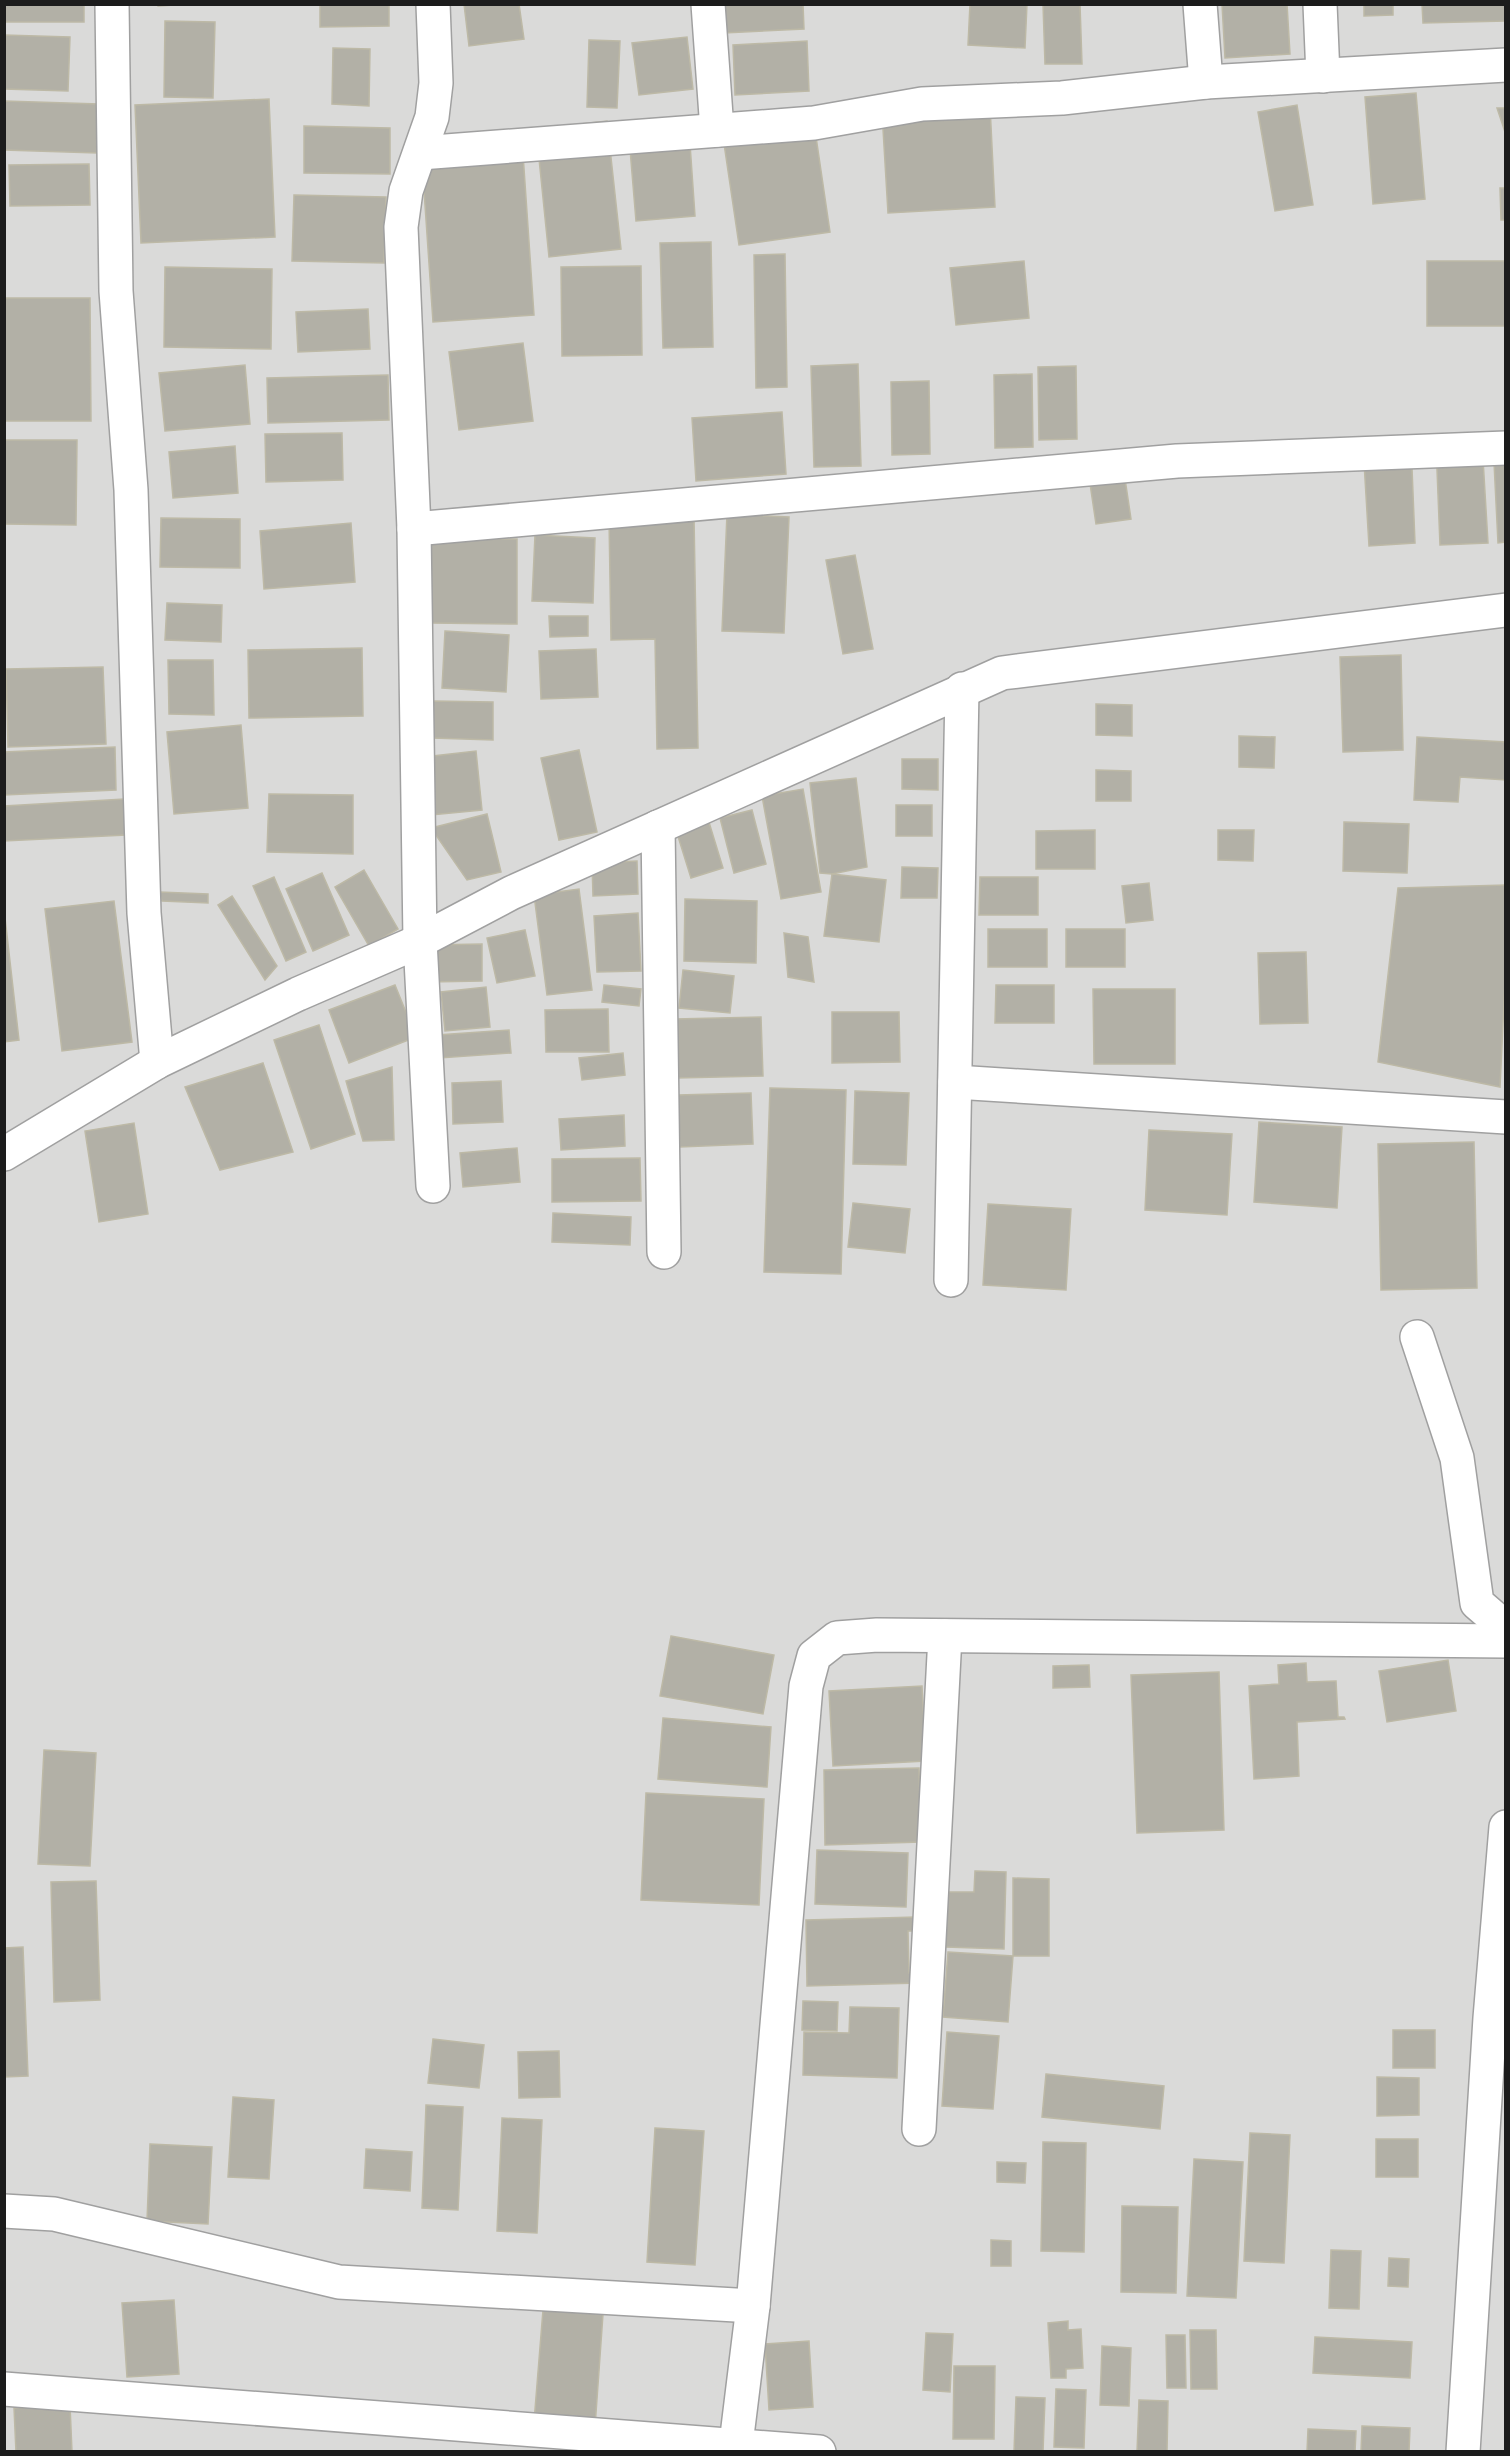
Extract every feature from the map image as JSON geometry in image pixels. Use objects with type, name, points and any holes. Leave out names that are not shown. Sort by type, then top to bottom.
[{"type":"street","points":[[112,4],[116,291],[131,490],[144,913],[157,1062]]},
{"type":"street","points":[[433,4],[436,83],[432,117],[406,190],[400,227],[414,529],[420,941],[433,1186]]},
{"type":"street","points":[[708,4],[717,129]]},
{"type":"street","points":[[1200,4],[1206,82]]},
{"type":"street","points":[[1320,4],[1323,76]]},
{"type":"street","points":[[420,153],[814,123],[922,104],[1062,98],[1206,82],[1506,65]]},
{"type":"street","points":[[414,529],[1177,461],[1506,448]]},
{"type":"street","points":[[4,1154],[157,1062],[298,994],[420,941],[511,893],[1002,673],[1506,610]]},
{"type":"street","points":[[951,1280],[962,689]]},
{"type":"street","points":[[658,827],[664,1252]]},
{"type":"street","points":[[955,1082],[1506,1117]]},
{"type":"street","points":[[1416,1337],[1457,1458],[1477,1603],[1506,1628]]},
{"type":"street","points":[[736,2449],[753,2306],[806,1686],[814,1656],[837,1638],[877,1635],[1506,1641]]},
{"type":"street","points":[[920,2129],[945,1636]]},
{"type":"street","points":[[1463,2451],[1498,2019],[1506,1827]]},
{"type":"street","points":[[4,2211],[54,2214],[339,2282],[753,2306]]},
{"type":"street","points":[[4,2389],[736,2449],[819,2451]]},
{"type":"shaded area","points":[[5,5],[1505,5],[1505,2451],[5,2451]]},
{"type":"building","points":[[4,4],[84,4],[84,22],[4,22]]},
{"type":"building","points":[[157,4],[193,4],[158,6]]},
{"type":"building","points":[[320,4],[389,4],[389,26],[320,27]]},
{"type":"building","points":[[464,4],[519,4],[524,39],[469,46]]},
{"type":"building","points":[[723,4],[803,4],[804,29],[724,33]]},
{"type":"building","points":[[970,4],[1027,4],[1025,48],[968,45]]},
{"type":"building","points":[[1043,4],[1080,4],[1082,64],[1045,64]]},
{"type":"building","points":[[1222,4],[1287,4],[1290,54],[1225,58]]},
{"type":"building","points":[[1364,4],[1393,4],[1393,15],[1364,16]]},
{"type":"building","points":[[1422,4],[1506,4],[1506,21],[1423,23]]},
{"type":"building","points":[[165,21],[215,22],[213,98],[164,97]]},
{"type":"building","points":[[4,35],[70,37],[68,91],[4,89]]},
{"type":"building","points":[[687,37],[693,89],[639,95],[632,43]]},
{"type":"building","points":[[589,40],[620,41],[617,108],[587,107]]},
{"type":"building","points":[[807,41],[809,91],[735,95],[733,45]]},
{"type":"building","points":[[333,48],[370,49],[369,106],[332,104]]},
{"type":"building","points":[[1416,93],[1425,199],[1373,204],[1365,97]]},
{"type":"building","points":[[269,99],[275,237],[141,243],[135,105]]},
{"type":"building","points":[[4,101],[99,104],[97,153],[4,150]]},
{"type":"building","points":[[1297,105],[1313,205],[1275,211],[1258,112]]},
{"type":"building","points":[[990,106],[995,207],[888,213],[882,112]]},
{"type":"building","points":[[1497,108],[1506,108],[1506,135]]},
{"type":"building","points":[[607,121],[621,249],[549,257],[536,129]]},
{"type":"building","points":[[814,123],[830,232],[739,245],[723,137]]},
{"type":"building","points":[[304,126],[390,128],[390,174],[304,173]]},
{"type":"building","points":[[690,144],[695,216],[636,221],[630,149]]},
{"type":"building","points":[[523,154],[534,315],[433,322],[422,161]]},
{"type":"building","points":[[89,164],[90,205],[10,206],[9,165]]},
{"type":"building","points":[[1500,188],[1506,188],[1506,220],[1501,220]]},
{"type":"building","points":[[294,195],[386,197],[384,263],[292,261]]},
{"type":"building","points":[[711,242],[713,347],[663,348],[660,243]]},
{"type":"building","points":[[785,254],[787,387],[756,388],[754,255]]},
{"type":"building","points":[[1024,261],[1029,318],[956,325],[950,268]]},
{"type":"building","points":[[1427,261],[1506,261],[1506,326],[1427,326]]},
{"type":"building","points":[[641,266],[642,355],[562,356],[561,267]]},
{"type":"building","points":[[165,267],[272,269],[271,349],[164,347]]},
{"type":"building","points":[[4,298],[90,298],[91,421],[4,421]]},
{"type":"building","points":[[368,309],[370,349],[298,352],[296,312]]},
{"type":"building","points":[[523,343],[533,421],[459,430],[449,352]]},
{"type":"building","points":[[858,364],[861,466],[814,467],[811,366]]},
{"type":"building","points":[[245,365],[250,424],[165,431],[159,373]]},
{"type":"building","points":[[1076,366],[1077,439],[1039,440],[1038,367]]},
{"type":"building","points":[[1032,374],[1033,447],[995,448],[994,375]]},
{"type":"building","points":[[388,375],[389,420],[268,423],[267,378]]},
{"type":"building","points":[[929,381],[930,454],[892,455],[891,382]]},
{"type":"building","points":[[782,412],[786,474],[696,481],[692,418]]},
{"type":"building","points":[[342,433],[343,480],[266,482],[265,434]]},
{"type":"building","points":[[4,440],[77,440],[76,525],[4,524]]},
{"type":"building","points":[[1506,441],[1506,542],[1498,543],[1493,442]]},
{"type":"building","points":[[1482,442],[1488,543],[1440,545],[1436,444]]},
{"type":"building","points":[[1411,443],[1415,543],[1369,546],[1363,445]]},
{"type":"building","points":[[235,446],[238,493],[173,498],[169,452]]},
{"type":"building","points":[[1124,472],[1131,519],[1096,524],[1089,477]]},
{"type":"building","points":[[727,514],[789,517],[784,633],[722,631]]},
{"type":"building","points":[[694,517],[698,748],[657,749],[655,639],[611,640],[609,518]]},
{"type":"building","points":[[161,518],[240,519],[240,568],[160,567]]},
{"type":"building","points":[[351,523],[355,582],[264,589],[260,531]]},
{"type":"building","points":[[535,535],[595,538],[593,603],[532,601]]},
{"type":"building","points":[[431,538],[517,539],[517,624],[430,623]]},
{"type":"building","points":[[855,555],[873,649],[843,654],[826,560]]},
{"type":"building","points":[[167,603],[222,605],[221,642],[165,640]]},
{"type":"building","points":[[549,616],[588,616],[588,636],[550,637]]},
{"type":"building","points":[[445,631],[509,635],[506,692],[442,688]]},
{"type":"building","points":[[362,648],[363,716],[249,718],[248,650]]},
{"type":"building","points":[[596,649],[598,697],[541,699],[539,651]]},
{"type":"building","points":[[1401,655],[1403,750],[1343,752],[1340,657]]},
{"type":"building","points":[[168,660],[213,660],[214,715],[169,714]]},
{"type":"building","points":[[103,667],[106,744],[8,747],[6,669]]},
{"type":"building","points":[[433,701],[493,702],[493,740],[432,738]]},
{"type":"building","points":[[1096,704],[1132,705],[1132,736],[1096,735]]},
{"type":"building","points":[[241,725],[248,808],[174,814],[167,732]]},
{"type":"building","points":[[1239,736],[1275,737],[1274,768],[1239,767]]},
{"type":"building","points":[[1417,737],[1506,742],[1506,780],[1460,777],[1458,802],[1414,800]]},
{"type":"building","points":[[115,747],[116,790],[4,795],[4,752]]},
{"type":"building","points":[[579,750],[597,832],[559,840],[541,758]]},
{"type":"building","points":[[476,751],[482,810],[431,815],[424,757]]},
{"type":"building","points":[[902,759],[938,759],[938,790],[902,789]]},
{"type":"building","points":[[1096,770],[1131,771],[1131,801],[1096,801]]},
{"type":"building","points":[[856,778],[867,867],[832,874],[820,873],[810,783]]},
{"type":"building","points":[[803,789],[821,892],[781,899],[762,796]]},
{"type":"building","points":[[269,794],[353,795],[353,854],[267,852]]},
{"type":"building","points":[[124,799],[126,835],[4,841],[4,806]]},
{"type":"building","points":[[896,805],[932,805],[932,836],[896,836]]},
{"type":"building","points":[[752,810],[766,864],[734,873],[720,818]]},
{"type":"building","points":[[487,814],[501,872],[467,880],[431,828]]},
{"type":"building","points":[[708,819],[723,868],[691,878],[676,830]]},
{"type":"building","points":[[1344,822],[1409,824],[1407,873],[1343,871]]},
{"type":"building","points":[[1095,830],[1095,869],[1036,869],[1036,831]]},
{"type":"building","points":[[1218,830],[1254,830],[1253,861],[1218,860]]},
{"type":"building","points":[[637,861],[638,894],[593,896],[592,863]]},
{"type":"building","points":[[902,867],[938,868],[937,898],[901,898]]},
{"type":"building","points":[[364,870],[398,929],[369,946],[335,887]]},
{"type":"building","points":[[322,873],[349,935],[313,951],[286,889]]},
{"type":"building","points":[[832,874],[886,880],[879,942],[824,936]]},
{"type":"building","points":[[274,877],[306,952],[286,961],[253,886]]},
{"type":"building","points":[[980,877],[1038,877],[1038,915],[979,915]]},
{"type":"building","points":[[1149,883],[1153,920],[1126,923],[1122,886]]},
{"type":"building","points":[[1506,885],[1506,961],[1500,1087],[1378,1062],[1398,888]]},
{"type":"building","points":[[579,889],[592,990],[547,995],[534,895]]},
{"type":"building","points":[[159,892],[208,894],[208,903],[162,901]]},
{"type":"building","points":[[232,896],[277,966],[265,980],[218,905]]},
{"type":"building","points":[[685,899],[757,901],[756,963],[684,961]]},
{"type":"building","points":[[114,901],[132,1042],[62,1051],[45,909]]},
{"type":"building","points":[[4,909],[19,1040],[4,1042]]},
{"type":"building","points":[[638,913],[641,971],[597,972],[594,916]]},
{"type":"building","points":[[988,929],[1047,929],[1047,967],[988,967]]},
{"type":"building","points":[[1066,929],[1125,929],[1125,967],[1066,967]]},
{"type":"building","points":[[525,930],[535,976],[497,983],[487,938]]},
{"type":"building","points":[[784,933],[808,937],[814,982],[788,977]]},
{"type":"building","points":[[482,944],[482,981],[429,982],[428,945]]},
{"type":"building","points":[[1306,952],[1308,1023],[1260,1024],[1258,953]]},
{"type":"building","points":[[683,970],[734,976],[730,1013],[679,1008]]},
{"type":"building","points":[[395,985],[416,1037],[349,1063],[329,1010]]},
{"type":"building","points":[[604,985],[641,989],[639,1006],[602,1002]]},
{"type":"building","points":[[996,985],[1054,985],[1054,1023],[995,1023]]},
{"type":"building","points":[[486,987],[490,1027],[445,1031],[441,992]]},
{"type":"building","points":[[1093,989],[1175,989],[1175,1064],[1094,1064]]},
{"type":"building","points":[[608,1009],[609,1052],[546,1052],[545,1010]]},
{"type":"building","points":[[832,1012],[899,1012],[900,1062],[832,1063]]},
{"type":"building","points":[[761,1017],[763,1076],[677,1078],[675,1019]]},
{"type":"building","points":[[319,1025],[355,1134],[311,1149],[274,1040]]},
{"type":"building","points":[[509,1030],[511,1053],[439,1058],[437,1035]]},
{"type":"building","points":[[623,1053],[625,1075],[582,1080],[579,1058]]},
{"type":"building","points":[[263,1063],[293,1152],[220,1170],[185,1087]]},
{"type":"building","points":[[392,1067],[394,1140],[363,1141],[346,1081]]},
{"type":"building","points":[[501,1081],[503,1122],[453,1124],[452,1083]]},
{"type":"building","points":[[770,1088],[846,1090],[841,1274],[764,1272]]},
{"type":"building","points":[[855,1091],[909,1093],[906,1165],[853,1164]]},
{"type":"building","points":[[751,1093],[753,1144],[680,1147],[678,1095]]},
{"type":"building","points":[[624,1115],[625,1146],[561,1150],[559,1119]]},
{"type":"building","points":[[1259,1122],[1342,1127],[1337,1208],[1254,1202]]},
{"type":"building","points":[[134,1123],[148,1214],[99,1222],[85,1131]]},
{"type":"building","points":[[1149,1130],[1232,1134],[1227,1215],[1145,1210]]},
{"type":"building","points":[[1474,1142],[1477,1288],[1381,1290],[1378,1144]]},
{"type":"building","points":[[517,1148],[520,1182],[463,1187],[460,1153]]},
{"type":"building","points":[[640,1158],[641,1201],[552,1202],[552,1159]]},
{"type":"building","points":[[853,1203],[910,1209],[905,1253],[848,1247]]},
{"type":"building","points":[[988,1204],[1071,1209],[1066,1290],[983,1285]]},
{"type":"building","points":[[553,1213],[631,1217],[630,1245],[552,1242]]},
{"type":"building","points":[[671,1636],[774,1655],[763,1714],[660,1696]]},
{"type":"building","points":[[1448,1660],[1456,1711],[1387,1722],[1379,1671]]},
{"type":"building","points":[[1306,1663],[1307,1682],[1336,1681],[1338,1717],[1345,1719],[1297,1722],[1299,1776],[1254,1779],[1249,1686],[1279,1684],[1278,1665]]},
{"type":"building","points":[[1089,1665],[1090,1687],[1053,1688],[1053,1666]]},
{"type":"building","points":[[1219,1672],[1224,1830],[1137,1833],[1131,1675]]},
{"type":"building","points":[[922,1686],[926,1761],[833,1766],[829,1691]]},
{"type":"building","points":[[663,1718],[771,1727],[767,1787],[658,1779]]},
{"type":"building","points":[[44,1750],[96,1753],[90,1866],[38,1864]]},
{"type":"building","points":[[919,1768],[921,1842],[825,1845],[824,1770]]},
{"type":"building","points":[[646,1793],[764,1799],[759,1905],[641,1900]]},
{"type":"building","points":[[817,1850],[908,1853],[906,1907],[815,1904]]},
{"type":"building","points":[[975,1871],[1006,1872],[1004,1949],[946,1947],[947,1892],[974,1892]]},
{"type":"building","points":[[1013,1878],[1049,1879],[1049,1956],[1013,1956]]},
{"type":"building","points":[[96,1881],[100,2000],[54,2002],[51,1882]]},
{"type":"building","points":[[916,1917],[917,1931],[908,1931],[909,1973],[918,1972],[918,1983],[807,1986],[806,1920]]},
{"type":"building","points":[[23,1947],[28,2076],[4,2077],[4,1948]]},
{"type":"building","points":[[948,1952],[1013,1956],[1008,2022],[943,2017]]},
{"type":"building","points":[[803,2001],[838,2002],[837,2031],[802,2030]]},
{"type":"building","points":[[850,2007],[899,2008],[897,2078],[803,2075],[804,2032],[849,2033]]},
{"type":"building","points":[[1393,2030],[1435,2030],[1435,2068],[1393,2068]]},
{"type":"building","points":[[947,2032],[999,2036],[993,2109],[942,2106]]},
{"type":"building","points":[[433,2039],[484,2045],[479,2088],[428,2083]]},
{"type":"building","points":[[559,2051],[560,2097],[519,2098],[518,2052]]},
{"type":"building","points":[[1046,2074],[1164,2086],[1160,2129],[1042,2117]]},
{"type":"building","points":[[1377,2077],[1419,2078],[1419,2115],[1377,2116]]},
{"type":"building","points":[[233,2097],[274,2100],[269,2179],[228,2177]]},
{"type":"building","points":[[426,2105],[463,2107],[458,2210],[422,2208]]},
{"type":"building","points":[[502,2118],[542,2120],[537,2233],[497,2231]]},
{"type":"building","points":[[655,2128],[704,2131],[695,2265],[647,2262]]},
{"type":"building","points":[[1250,2133],[1290,2135],[1284,2263],[1244,2261]]},
{"type":"building","points":[[1376,2139],[1418,2139],[1418,2177],[1376,2177]]},
{"type":"building","points":[[1043,2142],[1086,2143],[1084,2252],[1041,2251]]},
{"type":"building","points":[[150,2144],[212,2147],[208,2224],[147,2221]]},
{"type":"building","points":[[366,2149],[412,2152],[410,2191],[364,2188]]},
{"type":"building","points":[[1194,2159],[1243,2162],[1236,2298],[1187,2296]]},
{"type":"building","points":[[997,2162],[1026,2163],[1025,2183],[997,2182]]},
{"type":"building","points":[[1122,2206],[1178,2207],[1176,2293],[1121,2292]]},
{"type":"building","points":[[991,2240],[1011,2241],[1011,2266],[991,2266]]},
{"type":"building","points":[[1331,2250],[1361,2251],[1359,2309],[1329,2308]]},
{"type":"building","points":[[1389,2258],[1409,2259],[1408,2287],[1388,2286]]},
{"type":"building","points":[[174,2300],[179,2374],[127,2377],[122,2303]]},
{"type":"building","points":[[543,2310],[603,2314],[595,2427],[534,2422]]},
{"type":"building","points":[[1068,2321],[1068,2330],[1081,2329],[1083,2368],[1066,2369],[1066,2378],[1051,2378],[1048,2323]]},
{"type":"building","points":[[1190,2330],[1216,2330],[1217,2389],[1191,2389]]},
{"type":"building","points":[[926,2333],[953,2334],[950,2392],[923,2390]]},
{"type":"building","points":[[1166,2335],[1185,2335],[1186,2388],[1167,2388]]},
{"type":"building","points":[[1315,2337],[1412,2342],[1410,2378],[1313,2373]]},
{"type":"building","points":[[809,2341],[813,2407],[769,2410],[765,2344]]},
{"type":"building","points":[[1102,2346],[1131,2348],[1129,2406],[1100,2405]]},
{"type":"building","points":[[954,2366],[995,2366],[994,2439],[953,2439]]},
{"type":"building","points":[[1056,2389],[1086,2390],[1084,2448],[1054,2447]]},
{"type":"building","points":[[1016,2397],[1045,2398],[1043,2452],[1014,2452]]},
{"type":"building","points":[[1139,2400],[1168,2401],[1167,2452],[1137,2452]]},
{"type":"building","points":[[70,2405],[72,2452],[16,2452],[14,2408]]},
{"type":"building","points":[[1362,2426],[1410,2428],[1409,2452],[1361,2452]]},
{"type":"building","points":[[1308,2429],[1356,2431],[1355,2452],[1307,2452]]}]
